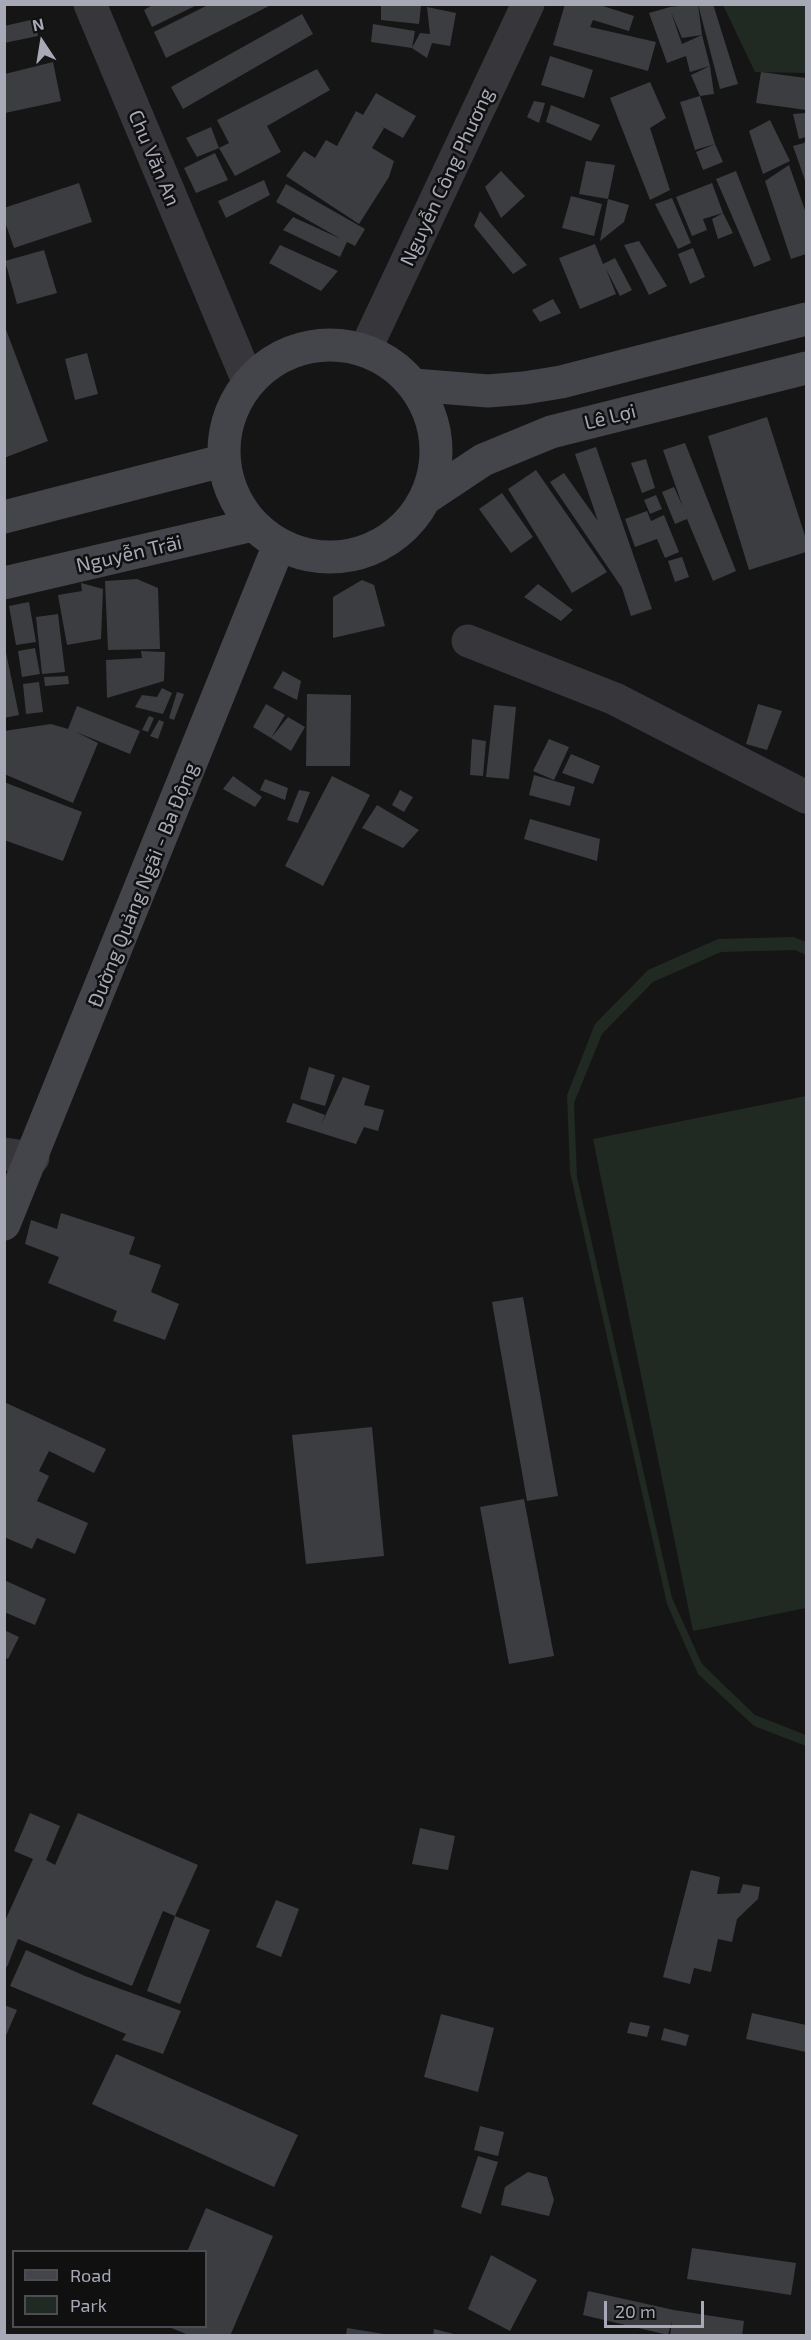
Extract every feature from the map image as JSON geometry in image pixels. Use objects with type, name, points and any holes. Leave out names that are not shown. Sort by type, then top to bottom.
[{"type":"main road","points":[[414,385],[488,391],[561,382],[807,319]]},
{"type":"main road","points":[[334,344],[366,350],[392,364],[414,385],[429,410],[436,440],[435,469],[426,498],[403,528],[388,540],[354,555],[316,557],[279,545],[253,525],[238,506],[227,484],[222,461],[227,418],[248,381],[273,360],[302,347],[334,344]]},
{"type":"main road","name":"Lê Lợi","points":[[426,498],[483,460],[551,432],[807,368]]},
{"type":"main road","points":[[4,517],[222,461]]},
{"type":"main road","name":"Nguyễn Trãi","points":[[4,582],[253,525]]},
{"type":"main road","name":"Đường Quảng Ngãi - Ba Động","points":[[4,1224],[19,1156],[279,545]]},
{"type":"street","name":"Chu Văn An","points":[[90,4],[248,381]]},
{"type":"street","name":"Nguyễn Công Phương","points":[[366,350],[528,4]]},
{"type":"street","points":[[468,641],[615,699],[807,797]]},
{"type":"green space","points":[[723,5],[806,5],[806,73],[755,72]]},
{"type":"green space","points":[[794,937],[806,942],[806,955],[795,950],[721,952],[653,982],[602,1034],[574,1103],[577,1177],[672,1598],[702,1664],[755,1715],[806,1735],[806,1746],[754,1726],[698,1674],[667,1604],[570,1172],[567,1095],[595,1024],[648,970],[718,939]]},
{"type":"green space","points":[[806,1096],[806,1608],[693,1631],[593,1139]]},
{"type":"building","points":[[154,4],[199,4],[152,27],[144,10]]},
{"type":"building","points":[[210,4],[273,4],[166,58],[154,32]]},
{"type":"building","points":[[381,4],[421,6],[419,24],[381,20]]},
{"type":"building","points":[[565,4],[597,4],[634,16],[629,31],[593,20],[590,27],[656,42],[648,71],[553,45]]},
{"type":"building","points":[[698,4],[702,35],[710,66],[690,72],[686,56],[667,63],[649,13],[670,7]],"holes":[[[671,12],[682,38],[702,35],[682,44]]]},
{"type":"building","points":[[698,4],[713,4],[738,84],[720,89]]},
{"type":"building","points":[[427,7],[456,13],[450,46],[432,43],[427,58],[412,48],[420,33],[430,34]]},
{"type":"building","points":[[302,14],[313,34],[183,109],[171,87]]},
{"type":"building","points":[[35,19],[38,36],[4,43],[4,26]]},
{"type":"building","points":[[373,24],[415,31],[412,48],[371,42]]},
{"type":"building","points":[[550,56],[593,70],[584,98],[541,85]]},
{"type":"building","points":[[53,62],[61,101],[5,113],[5,74]]},
{"type":"building","points":[[710,66],[714,94],[700,96],[691,75]]},
{"type":"building","points":[[317,69],[330,90],[267,126],[281,152],[235,176],[219,148],[229,143],[217,120]]},
{"type":"building","points":[[761,72],[806,78],[806,110],[756,103]]},
{"type":"building","points":[[650,82],[666,118],[650,128],[670,190],[650,200],[610,98]]},
{"type":"building","points":[[376,93],[416,116],[403,138],[379,125],[384,128],[372,148],[394,161],[389,177],[359,224],[286,176],[304,151],[315,158],[326,140],[337,146],[356,111],[363,115]]},
{"type":"building","points":[[700,96],[715,144],[695,150],[680,102]]},
{"type":"building","points":[[534,101],[545,103],[539,123],[527,117]]},
{"type":"building","points":[[551,105],[600,125],[591,141],[546,122]]},
{"type":"building","points":[[806,113],[806,137],[799,139],[793,114]]},
{"type":"building","points":[[770,120],[790,161],[763,174],[749,131]]},
{"type":"building","points":[[211,127],[219,148],[197,157],[186,138]]},
{"type":"building","points":[[806,140],[806,183],[793,146],[804,143]]},
{"type":"building","points":[[715,144],[723,162],[703,170],[696,152]]},
{"type":"building","points":[[215,153],[228,180],[196,193],[184,168]]},
{"type":"building","points":[[586,161],[615,165],[608,199],[579,194]]},
{"type":"building","points":[[789,165],[806,213],[806,254],[791,259],[765,181]]},
{"type":"building","points":[[501,171],[525,196],[501,218],[485,187]]},
{"type":"building","points":[[736,171],[771,260],[754,267],[716,179]]},
{"type":"building","points":[[264,180],[270,195],[226,218],[218,201]]},
{"type":"building","points":[[79,183],[92,222],[14,248],[4,219],[4,208]]},
{"type":"building","points":[[712,183],[723,213],[703,219],[707,230],[692,236],[676,197]]},
{"type":"building","points":[[286,184],[365,229],[355,246],[347,242],[340,257],[283,230],[293,217],[341,239],[276,202]]},
{"type":"building","points":[[571,196],[602,204],[594,236],[562,228]]},
{"type":"building","points":[[672,198],[691,243],[678,249],[655,204]]},
{"type":"building","points":[[608,199],[629,205],[624,222],[600,241]]},
{"type":"building","points":[[480,211],[527,265],[513,274],[474,226]]},
{"type":"building","points":[[723,213],[733,233],[718,239],[712,219]]},
{"type":"building","points":[[639,241],[667,286],[649,295],[624,245]]},
{"type":"building","points":[[595,244],[603,264],[615,258],[632,290],[620,296],[606,269],[616,294],[580,309],[559,258]]},
{"type":"building","points":[[280,245],[338,271],[321,291],[269,263]]},
{"type":"building","points":[[693,248],[705,277],[690,284],[678,254]]},
{"type":"building","points":[[44,250],[57,293],[17,304],[5,261]]},
{"type":"building","points":[[553,299],[561,313],[540,322],[532,310]]},
{"type":"building","points":[[4,328],[48,441],[4,458]]},
{"type":"building","points":[[87,353],[98,394],[75,400],[65,359]]},
{"type":"building","points":[[767,417],[806,539],[806,552],[749,570],[708,436]]},
{"type":"building","points":[[685,443],[736,571],[713,581],[687,519],[675,524],[662,492],[674,487],[683,507],[663,450]]},
{"type":"building","points":[[596,447],[652,609],[631,616],[622,588],[550,482],[564,473],[598,521],[575,454]]},
{"type":"building","points":[[646,459],[655,488],[642,493],[631,463]]},
{"type":"building","points":[[536,470],[607,572],[572,593],[508,489]]},
{"type":"building","points":[[502,493],[533,537],[511,553],[479,509]]},
{"type":"building","points":[[656,495],[662,509],[650,514],[644,500]]},
{"type":"building","points":[[647,511],[651,521],[664,515],[679,552],[665,558],[657,539],[635,547],[625,519]]},
{"type":"building","points":[[682,557],[689,577],[675,582],[668,561]]},
{"type":"building","points":[[137,579],[158,588],[160,649],[108,650],[105,581]]},
{"type":"building","points":[[362,580],[374,585],[385,626],[333,638],[333,597]]},
{"type":"building","points":[[81,583],[103,589],[101,639],[67,645],[58,595],[82,591]]},
{"type":"building","points":[[538,584],[573,610],[561,621],[524,597]]},
{"type":"building","points":[[29,602],[36,642],[16,645],[9,606]]},
{"type":"building","points":[[58,614],[65,672],[42,674],[36,617]]},
{"type":"building","points":[[4,643],[19,715],[4,718]]},
{"type":"building","points":[[35,648],[40,674],[22,677],[18,651]]},
{"type":"building","points":[[141,651],[165,652],[164,681],[107,698],[106,660],[142,658]]},
{"type":"building","points":[[283,671],[301,681],[297,700],[273,688]]},
{"type":"building","points":[[68,676],[69,684],[45,686],[44,677]]},
{"type":"building","points":[[39,682],[43,712],[26,714],[23,684]]},
{"type":"building","points":[[162,688],[172,693],[163,714],[135,707],[142,695],[157,697]]},
{"type":"building","points":[[177,692],[184,694],[174,720],[169,718]]},
{"type":"building","points":[[307,694],[351,695],[350,766],[306,766]]},
{"type":"building","points":[[266,704],[285,715],[271,738],[253,727]]},
{"type":"building","points":[[758,704],[782,711],[767,750],[746,744]]},
{"type":"building","points":[[494,705],[516,707],[509,779],[486,777]]},
{"type":"building","points":[[77,706],[140,731],[130,754],[76,732],[98,743],[73,803],[4,774],[4,731],[51,724],[68,729]]},
{"type":"building","points":[[149,716],[154,718],[148,732],[142,730]]},
{"type":"building","points":[[288,717],[305,727],[291,751],[271,738]]},
{"type":"building","points":[[159,720],[164,722],[158,739],[150,736]]},
{"type":"building","points":[[472,739],[486,741],[483,776],[470,775]]},
{"type":"building","points":[[549,739],[569,747],[554,780],[533,771]]},
{"type":"building","points":[[571,754],[600,766],[593,784],[562,773]]},
{"type":"building","points":[[534,775],[575,787],[570,806],[529,795]]},
{"type":"building","points":[[233,776],[262,797],[255,807],[223,789]]},
{"type":"building","points":[[332,776],[370,795],[323,886],[285,866]]},
{"type":"building","points":[[265,779],[288,788],[285,800],[260,790]]},
{"type":"building","points":[[4,782],[82,812],[63,861],[4,840]]},
{"type":"building","points":[[299,790],[310,792],[298,823],[287,820]]},
{"type":"building","points":[[400,790],[413,797],[404,812],[392,805]]},
{"type":"building","points":[[377,805],[419,830],[403,848],[362,828]]},
{"type":"building","points":[[530,819],[600,839],[597,861],[524,839]]},
{"type":"building","points":[[309,1067],[335,1075],[325,1106],[300,1099]]},
{"type":"building","points":[[343,1077],[370,1086],[364,1105],[384,1110],[378,1131],[364,1127],[356,1144],[286,1122],[293,1103],[325,1115],[321,1125]]},
{"type":"building","points":[[61,1213],[135,1237],[129,1254],[161,1265],[151,1292],[179,1304],[165,1340],[113,1321],[117,1311],[48,1283],[59,1257],[25,1244],[31,1220],[57,1229]]},
{"type":"building","points":[[523,1297],[558,1496],[527,1501],[492,1302]]},
{"type":"building","points":[[4,1402],[106,1449],[94,1473],[49,1451],[39,1471],[49,1476],[37,1501],[88,1523],[75,1554],[37,1538],[32,1549],[4,1537]]},
{"type":"building","points":[[372,1427],[384,1556],[306,1564],[292,1435]]},
{"type":"building","points":[[524,1499],[554,1656],[509,1664],[480,1507]]},
{"type":"building","points":[[4,1580],[46,1599],[35,1625],[4,1612]]},
{"type":"building","points":[[4,1630],[19,1637],[8,1659],[4,1657]]},
{"type":"building","points":[[30,1813],[60,1826],[46,1860],[55,1865],[78,1813],[198,1865],[175,1916],[163,1911],[132,1986],[18,1939],[7,1967],[4,1966],[4,1923],[33,1859],[14,1851]]},
{"type":"building","points":[[420,1828],[455,1836],[448,1870],[412,1864]]},
{"type":"building","points":[[691,1870],[720,1877],[717,1894],[740,1893],[743,1884],[760,1887],[758,1899],[737,1919],[732,1942],[718,1939],[711,1972],[694,1968],[690,1984],[663,1977]]},
{"type":"building","points":[[276,1900],[299,1909],[281,1957],[256,1947]]},
{"type":"building","points":[[175,1916],[210,1930],[180,2004],[147,1991]]},
{"type":"building","points":[[26,1950],[85,1976],[181,2011],[163,2054],[122,2040],[126,2034],[10,1986]]},
{"type":"building","points":[[4,2005],[17,2010],[4,2040]]},
{"type":"building","points":[[752,2013],[806,2025],[806,2052],[746,2039]]},
{"type":"building","points":[[441,2014],[494,2028],[478,2092],[424,2077]]},
{"type":"building","points":[[630,2022],[650,2026],[647,2037],[627,2033]]},
{"type":"building","points":[[664,2028],[689,2035],[686,2046],[661,2040]]},
{"type":"building","points":[[116,2054],[298,2135],[274,2187],[92,2104]]},
{"type":"building","points":[[480,2126],[504,2132],[498,2156],[474,2150]]},
{"type":"building","points":[[478,2156],[498,2162],[481,2214],[461,2207]]},
{"type":"building","points":[[528,2172],[547,2177],[554,2200],[549,2216],[501,2205],[505,2187]]},
{"type":"building","points":[[206,2208],[273,2236],[230,2336],[191,2336],[171,2328],[207,2328],[207,2250],[188,2250]]},
{"type":"building","points":[[692,2248],[796,2263],[791,2295],[687,2279]]},
{"type":"building","points":[[491,2255],[537,2280],[510,2331],[468,2309]]},
{"type":"building","points":[[588,2291],[674,2310],[744,2321],[742,2336],[670,2336],[672,2321],[668,2335],[583,2315]]},
{"type":"building","points":[[347,2328],[384,2334],[384,2336],[346,2336]]},
{"type":"building","points":[[434,2329],[458,2335],[433,2336]]}]
